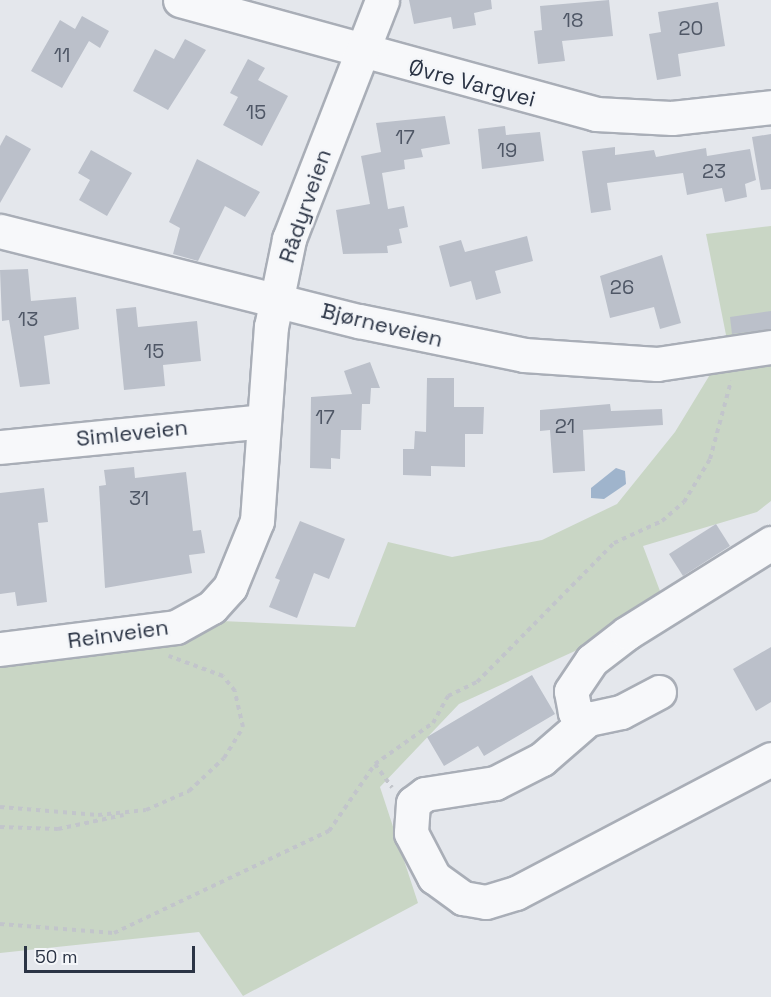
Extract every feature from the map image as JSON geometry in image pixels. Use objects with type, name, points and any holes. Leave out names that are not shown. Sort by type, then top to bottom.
[{"type":"street","name":"Øvre Vargvei","points":[[180,0],[363,54],[596,114],[672,118],[771,107]]},
{"type":"street","name":"Rådyrveien","points":[[264,421],[276,297],[289,239],[363,54],[382,0]]},
{"type":"street","name":"Bjørneveien","points":[[0,231],[524,355],[657,364],[758,349]]},
{"type":"street","name":"Simleveien","points":[[0,447],[264,421]]},
{"type":"street","name":"Reinveien","points":[[0,649],[176,627],[212,607],[231,587],[257,521],[264,421]]},
{"type":"street","points":[[588,719],[575,712],[571,691],[592,660],[627,633],[771,543]]},
{"type":"street","points":[[659,692],[621,712],[588,719],[542,759],[495,783],[425,794],[414,803],[411,833],[434,877],[463,898],[486,903],[516,893],[771,759]]},
{"type":"path","points":[[0,924],[114,933],[329,831],[375,764],[433,723],[448,696],[477,682],[614,543],[662,521],[684,502],[711,459],[726,388],[758,349]]},
{"type":"path","points":[[0,827],[58,829],[146,810],[189,791],[224,758],[243,727],[235,691],[223,676],[163,654],[140,632]]},
{"type":"path","points":[[0,807],[98,815],[146,810]]},
{"type":"green space","points":[[771,226],[771,501],[757,512],[643,546],[660,591],[575,651],[459,704],[380,787],[418,903],[243,996],[199,932],[0,953],[0,661],[178,642],[221,621],[355,627],[388,542],[452,557],[542,540],[617,504],[675,432],[728,345],[706,234]]},
{"type":"water","points":[[616,468],[625,471],[626,484],[604,499],[591,498],[591,488]]},
{"type":"building","points":[[409,0],[491,0],[492,9],[474,13],[476,25],[453,29],[451,17],[414,24]]},
{"type":"building","points":[[609,0],[613,36],[562,41],[565,61],[538,64],[534,31],[542,30],[540,6]]},
{"type":"building","points":[[718,2],[725,46],[678,54],[681,76],[657,80],[649,34],[661,32],[658,12]]},
{"type":"building","points":[[82,16],[109,31],[100,48],[89,41],[62,88],[31,71],[60,20],[75,29]]},
{"type":"building","points":[[185,39],[206,50],[168,110],[133,91],[155,49],[174,59]]},
{"type":"building","points":[[248,59],[265,68],[258,80],[288,96],[262,146],[223,125],[238,97],[230,93]]},
{"type":"building","points":[[445,116],[450,144],[421,149],[423,157],[404,160],[405,169],[382,173],[388,209],[404,206],[408,227],[399,229],[402,243],[387,246],[388,253],[343,254],[336,210],[370,204],[361,156],[381,152],[376,123]]},
{"type":"building","points":[[505,126],[506,135],[540,132],[544,161],[482,169],[478,129]]},
{"type":"building","points":[[771,134],[771,189],[761,190],[752,137]]},
{"type":"building","points":[[6,135],[31,149],[0,203],[0,146]]},
{"type":"building","points":[[615,147],[615,155],[654,150],[656,157],[706,148],[707,156],[750,149],[756,180],[745,184],[747,197],[725,202],[722,188],[687,195],[683,173],[607,183],[611,210],[591,213],[582,151]]},
{"type":"building","points":[[91,150],[132,173],[107,216],[79,200],[90,180],[78,173]]},
{"type":"building","points":[[197,159],[260,192],[245,217],[225,206],[198,261],[173,254],[180,228],[169,222]]},
{"type":"building","points":[[527,236],[533,261],[495,271],[501,293],[476,300],[471,281],[450,287],[439,246],[461,240],[465,252]]},
{"type":"building","points":[[662,255],[681,323],[660,329],[654,307],[610,318],[600,276]]},
{"type":"building","points":[[28,269],[31,301],[76,297],[79,329],[44,336],[50,384],[20,387],[9,320],[2,321],[0,270]]},
{"type":"building","points":[[136,307],[138,327],[197,321],[201,361],[163,365],[165,386],[124,390],[116,309]]},
{"type":"building","points":[[771,311],[771,329],[732,334],[730,317]]},
{"type":"building","points":[[370,362],[380,388],[371,388],[370,404],[362,404],[361,430],[341,430],[340,459],[331,458],[331,469],[310,468],[311,397],[352,394],[344,371]]},
{"type":"building","points":[[427,378],[454,378],[454,407],[484,407],[483,434],[465,434],[465,467],[431,466],[431,476],[403,475],[403,449],[414,449],[415,431],[426,432]]},
{"type":"building","points":[[610,404],[611,411],[662,409],[663,425],[583,430],[585,471],[553,473],[550,430],[540,431],[540,410]]},
{"type":"building","points":[[134,467],[135,478],[186,472],[193,531],[201,530],[205,553],[189,555],[192,573],[105,588],[99,486],[106,485],[104,470]]},
{"type":"building","points":[[44,488],[48,522],[38,523],[47,602],[17,606],[15,592],[0,594],[0,493]]},
{"type":"building","points":[[300,521],[345,539],[329,579],[314,573],[297,618],[269,607],[280,580],[275,578]]},
{"type":"building","points":[[716,524],[730,546],[683,576],[669,554]]},
{"type":"building","points":[[771,647],[771,702],[756,711],[733,669]]},
{"type":"building","points":[[532,675],[555,714],[484,756],[478,746],[444,766],[427,737]]}]
